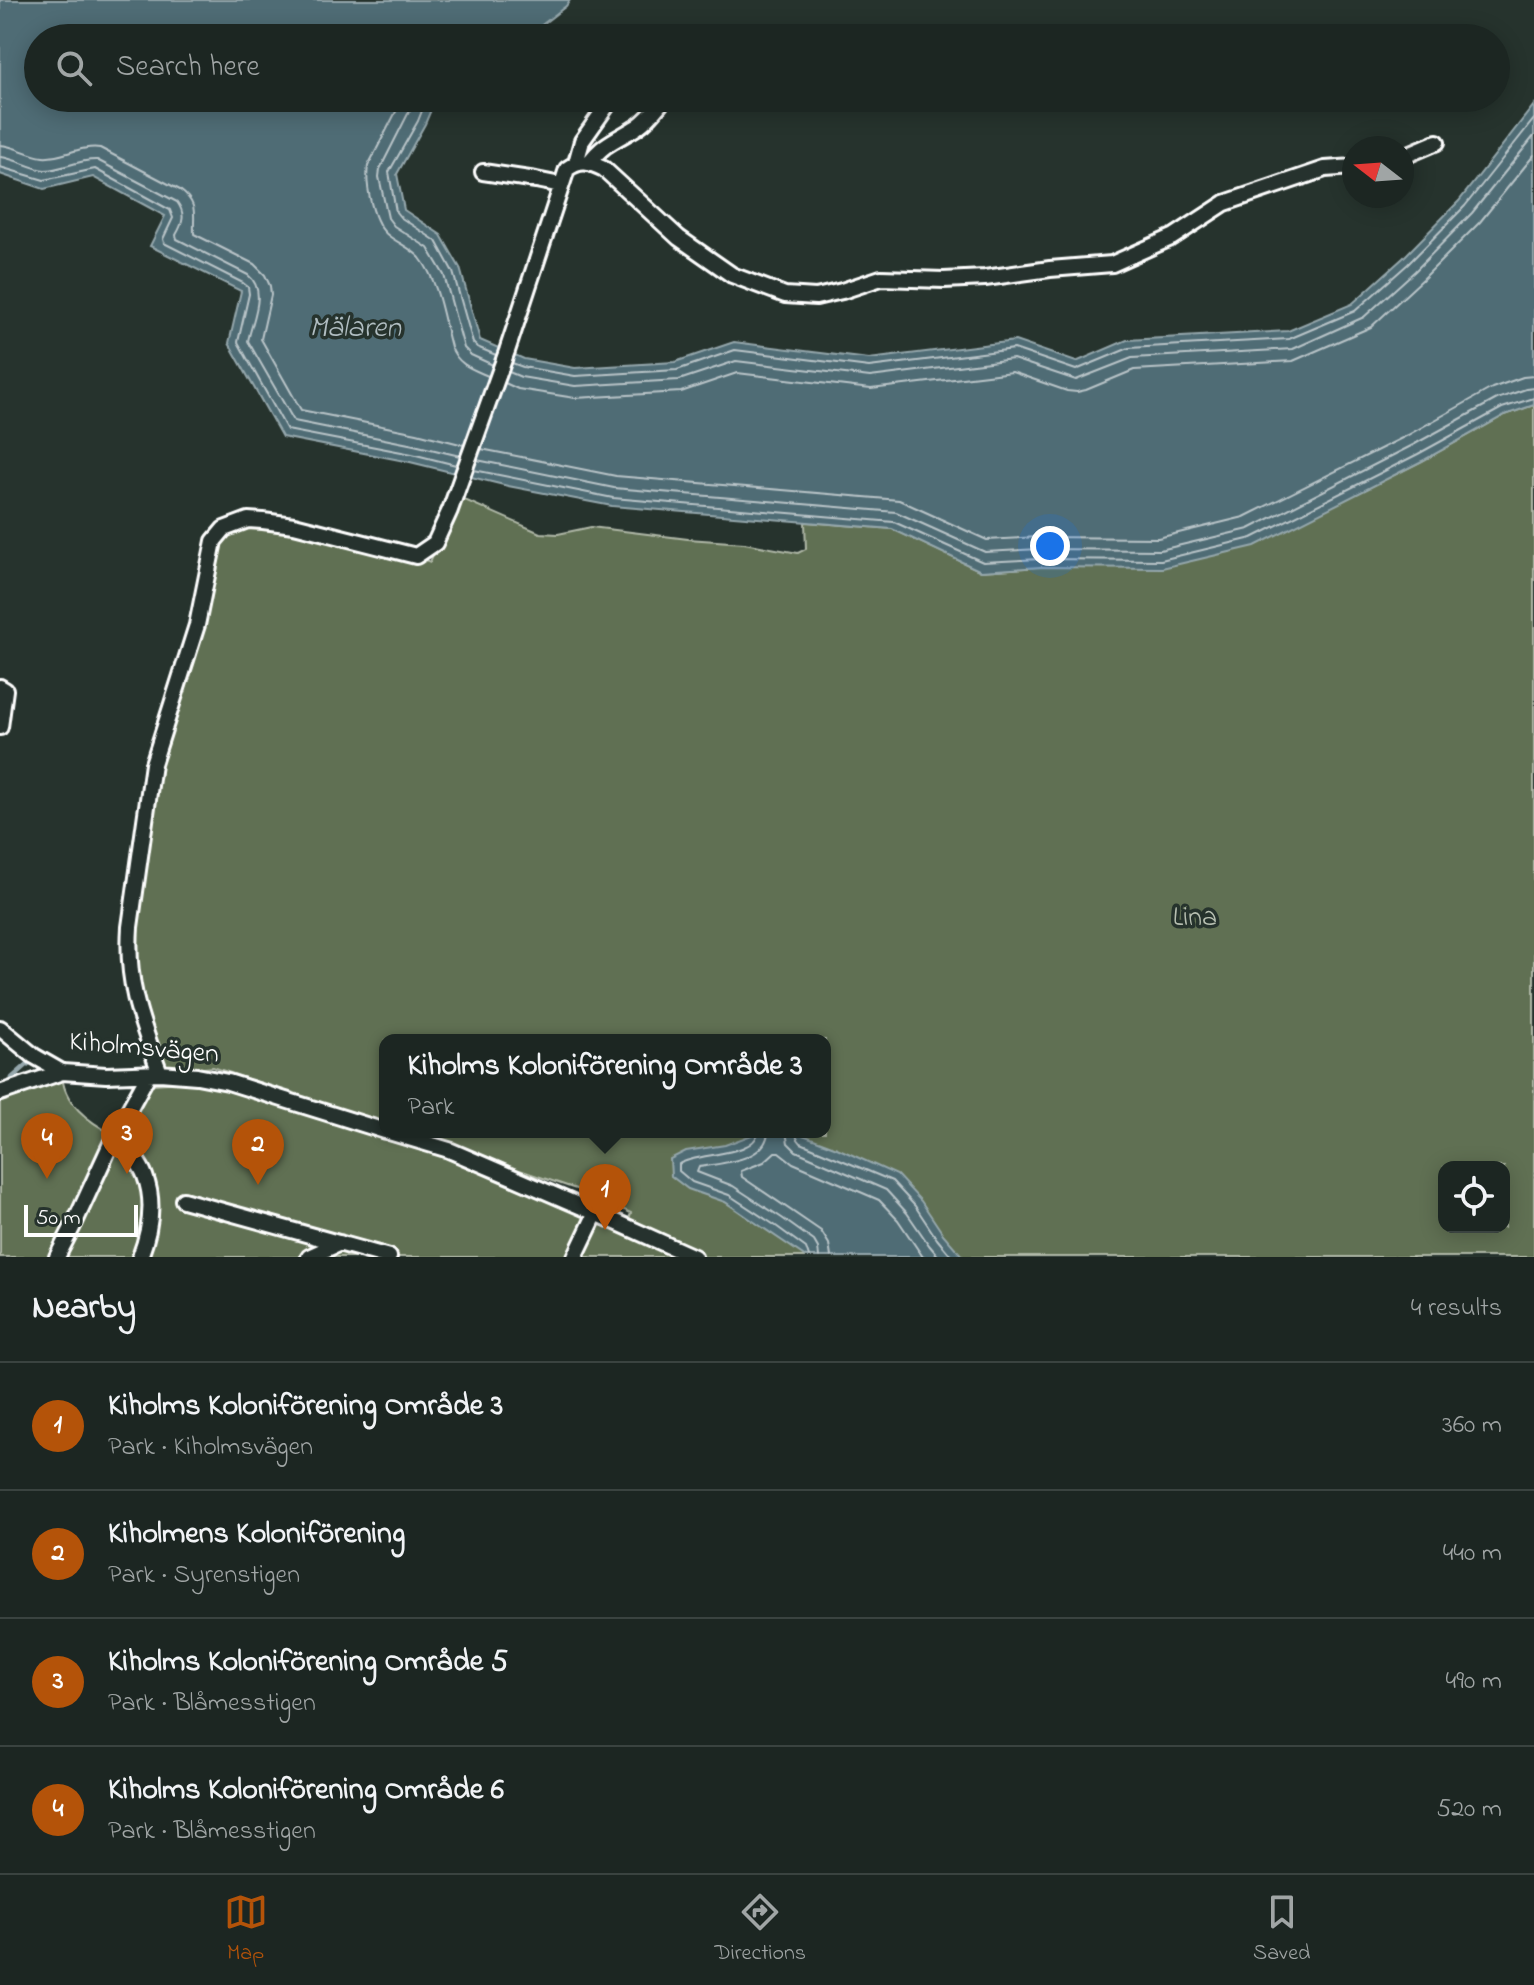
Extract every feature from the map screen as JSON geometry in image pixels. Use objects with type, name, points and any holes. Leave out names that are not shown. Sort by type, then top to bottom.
[{"type":"street","points":[[582,163],[582,141],[602,112]]},
{"type":"street","points":[[57,1257],[115,1135],[154,1074],[130,977],[130,927],[153,764],[197,625],[214,541],[224,529],[248,520],[294,525],[416,556],[435,543],[450,510],[507,351],[567,169],[582,163],[599,149],[639,126],[654,112]]},
{"type":"street","points":[[1414,152],[1437,142]]},
{"type":"street","points":[[582,163],[604,169],[679,238],[732,275],[785,295],[816,297],[881,278],[985,278],[1112,264],[1173,237],[1225,203],[1325,169],[1342,168]]},
{"type":"street","points":[[483,172],[561,185]]},
{"type":"street","points":[[0,687],[5,690],[0,727]]},
{"type":"street","name":"Kiholmsvägen","points":[[0,1028],[34,1056],[62,1072],[197,1076],[228,1082],[379,1129]]},
{"type":"street","points":[[0,1093],[62,1072]]},
{"type":"street","points":[[115,1135],[145,1173],[151,1197],[145,1245],[140,1257]]},
{"type":"street","name":"Kiholmsvägen","points":[[410,1138],[449,1150],[694,1257]]},
{"type":"street","points":[[183,1200],[389,1257]]},
{"type":"street","points":[[575,1257],[596,1213]]},
{"type":"street","points":[[309,1257],[340,1243]]},
{"type":"green space","name":"Lina","points":[[1534,405],[1534,1257],[0,1257],[0,1093],[62,1072],[63,1083],[72,1102],[87,1118],[114,1135],[153,1084],[196,1081],[447,1157],[625,1230],[631,1213],[585,1192],[424,1138],[831,1138],[831,1034],[379,1034],[379,1123],[213,1067],[160,1073],[130,977],[153,764],[214,541],[248,520],[416,556],[430,562],[458,497],[540,533],[558,534],[591,527],[744,543],[798,553],[806,549],[805,522],[893,529],[981,571],[1040,567],[1336,504],[1505,415]]},
{"type":"water","name":"Mälaren","points":[[0,0],[570,0],[543,24],[24,24],[24,112],[430,112],[397,174],[404,210],[441,235],[460,268],[480,340],[524,359],[575,368],[675,362],[734,342],[869,359],[1015,341],[1076,362],[1127,340],[1288,331],[1352,304],[1459,201],[1534,105],[1534,405],[1505,415],[1255,546],[1162,568],[1040,567],[981,571],[892,529],[612,506],[282,437],[229,343],[241,291],[150,246],[165,216],[93,177],[44,189],[0,174]]},
{"type":"water","points":[[744,1138],[811,1138],[897,1175],[963,1257],[806,1257],[725,1202],[688,1189],[671,1176],[670,1159],[686,1151],[725,1145]]},
{"type":"waterway","points":[[12,1078],[29,1063]]},
{"type":"place","name":"Kiholms Koloniförening Område 5","points":[[127,1174]]},
{"type":"place","name":"Kiholms Koloniförening Område 6","points":[[47,1179]]},
{"type":"place","name":"Kiholmens Koloniförening","points":[[258,1185]]},
{"type":"place","name":"Kiholms Koloniförening Område 3","points":[[605,1230]]}]
